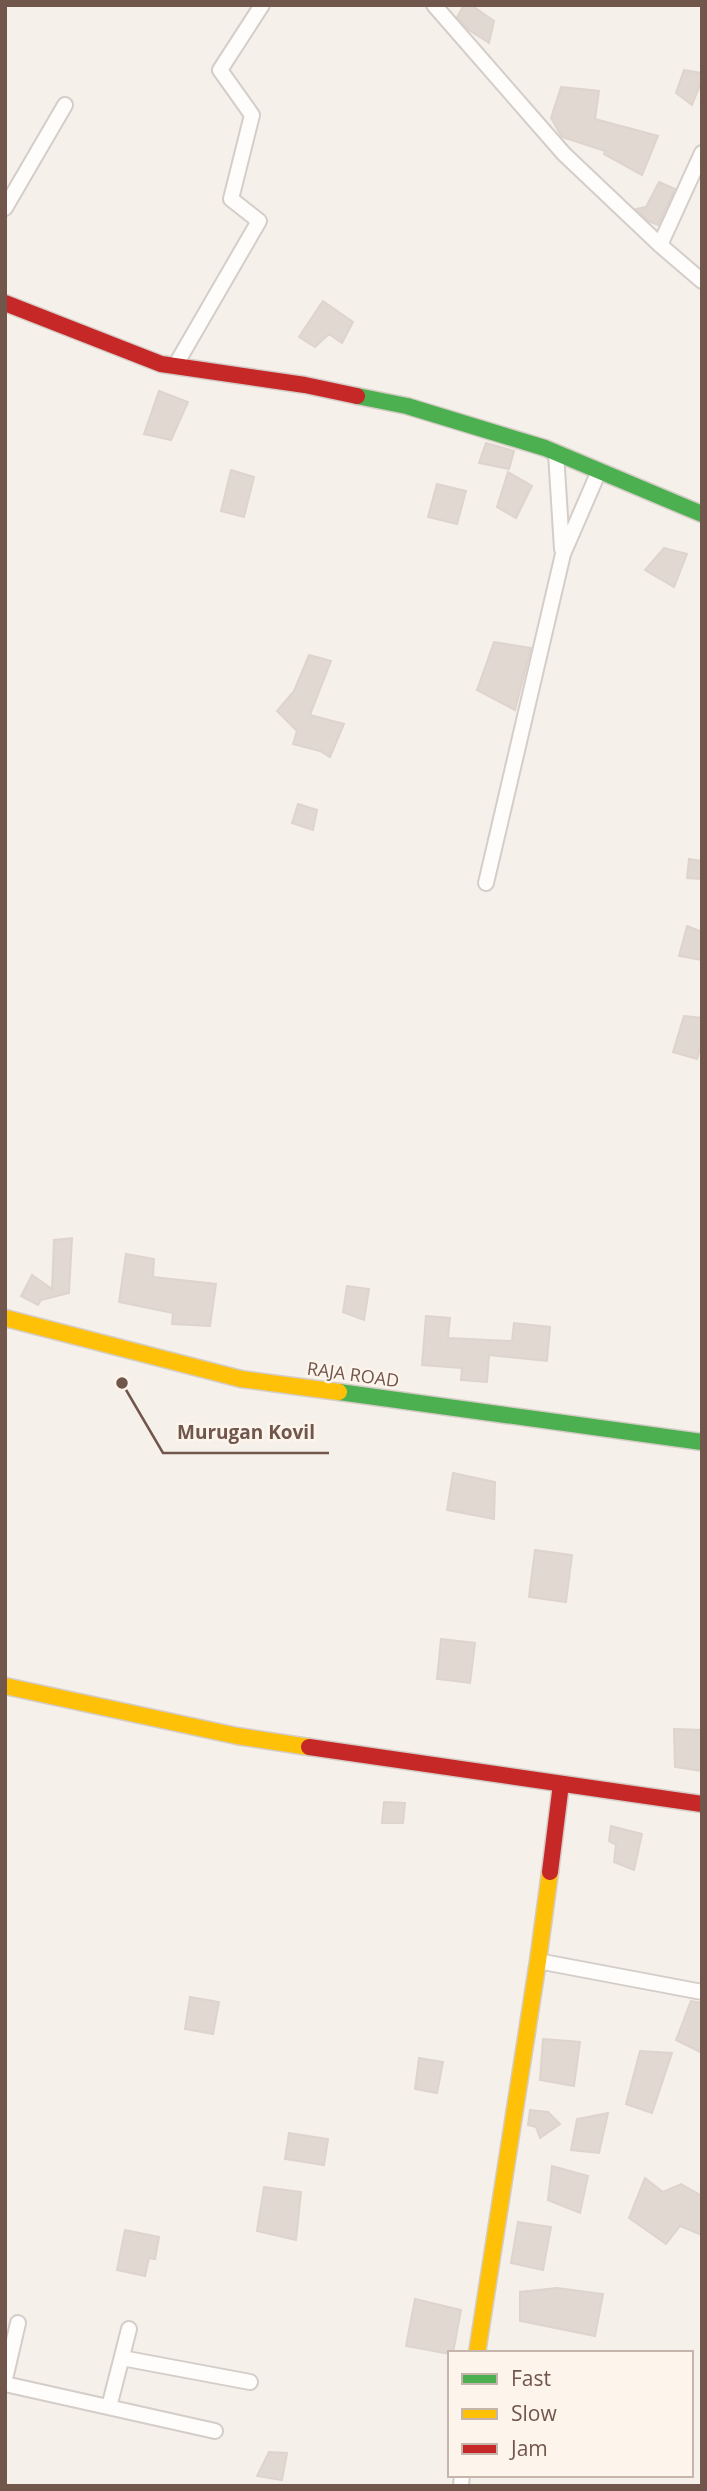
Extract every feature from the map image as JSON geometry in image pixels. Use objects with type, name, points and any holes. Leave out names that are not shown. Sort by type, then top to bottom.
[{"type":"street","points":[[175,366],[259,221],[231,199],[252,115],[220,70],[262,5]]},
{"type":"street","points":[[434,5],[564,154],[702,281]]},
{"type":"street","points":[[5,208],[65,105]]},
{"type":"street","points":[[660,245],[702,153]]},
{"type":"street","points":[[5,303],[161,364],[305,385],[407,406],[556,453],[702,514]]},
{"type":"street","points":[[556,453],[563,554]]},
{"type":"street","points":[[486,883],[563,554],[599,471]]},
{"type":"street","name":"RAJA ROAD","points":[[5,1318],[241,1379],[702,1442]]},
{"type":"street","points":[[5,1686],[237,1736],[702,1804]]},
{"type":"street","points":[[477,2351],[538,1961],[561,1784]]},
{"type":"street","points":[[538,1961],[702,1992]]},
{"type":"street","points":[[5,2379],[18,2323]]},
{"type":"street","points":[[109,2407],[129,2329]]},
{"type":"street","points":[[122,2358],[250,2382]]},
{"type":"street","points":[[5,2384],[215,2431]]},
{"type":"building","points":[[464,5],[471,5],[494,21],[489,43],[469,30],[457,17]]},
{"type":"building","points":[[684,70],[702,73],[692,105],[676,93]]},
{"type":"building","points":[[561,87],[599,91],[595,119],[658,136],[642,175],[604,154],[605,151],[562,137],[551,118]]},
{"type":"building","points":[[659,182],[675,189],[658,225],[648,221],[636,209],[646,207]]},
{"type":"building","points":[[323,301],[353,322],[342,343],[329,334],[315,347],[299,337]]},
{"type":"building","points":[[159,391],[188,402],[171,440],[144,434]]},
{"type":"building","points":[[486,443],[514,451],[509,469],[479,463]]},
{"type":"building","points":[[231,470],[254,477],[244,517],[221,511]]},
{"type":"building","points":[[508,472],[532,486],[516,518],[497,507]]},
{"type":"building","points":[[437,484],[466,491],[457,524],[428,517]]},
{"type":"building","points":[[664,548],[687,554],[674,587],[645,570]]},
{"type":"building","points":[[494,642],[531,648],[515,710],[477,690]]},
{"type":"building","points":[[309,655],[331,661],[310,715],[344,724],[330,757],[320,751],[293,744],[297,731],[277,711],[294,691]]},
{"type":"building","points":[[298,804],[317,810],[313,830],[292,823]]},
{"type":"building","points":[[689,859],[702,861],[702,879],[687,878]]},
{"type":"building","points":[[687,926],[702,932],[702,960],[679,956]]},
{"type":"building","points":[[684,1016],[702,1018],[702,1042],[697,1059],[673,1052]]},
{"type":"building","points":[[72,1238],[69,1293],[41,1300],[38,1305],[21,1296],[32,1275],[52,1289],[54,1240]]},
{"type":"building","points":[[126,1254],[154,1259],[153,1277],[216,1284],[210,1326],[172,1324],[173,1313],[119,1302]]},
{"type":"building","points":[[347,1286],[369,1289],[364,1320],[343,1312]]},
{"type":"building","points":[[426,1316],[450,1318],[448,1338],[512,1341],[514,1323],[550,1327],[547,1361],[489,1355],[487,1382],[461,1380],[462,1368],[422,1365]]},
{"type":"building","points":[[453,1473],[495,1482],[494,1519],[447,1510]]},
{"type":"building","points":[[535,1550],[572,1555],[566,1602],[529,1597]]},
{"type":"building","points":[[441,1639],[475,1643],[470,1683],[437,1679]]},
{"type":"building","points":[[674,1729],[702,1730],[702,1771],[675,1767]]},
{"type":"building","points":[[384,1802],[405,1803],[403,1823],[382,1823]]},
{"type":"building","points":[[611,1826],[642,1834],[634,1870],[614,1862],[616,1845],[609,1841]]},
{"type":"building","points":[[190,1997],[219,2002],[213,2034],[185,2029]]},
{"type":"building","points":[[691,2001],[702,2003],[702,2053],[676,2040]]},
{"type":"building","points":[[543,2039],[580,2042],[574,2086],[540,2080]]},
{"type":"building","points":[[640,2051],[672,2053],[652,2113],[626,2104]]},
{"type":"building","points":[[419,2058],[443,2062],[437,2093],[415,2089]]},
{"type":"building","points":[[530,2110],[548,2112],[560,2124],[540,2138],[536,2127],[528,2125]]},
{"type":"building","points":[[608,2113],[599,2153],[571,2150],[577,2119]]},
{"type":"building","points":[[289,2133],[328,2139],[324,2165],[285,2159]]},
{"type":"building","points":[[552,2166],[588,2176],[580,2213],[548,2200]]},
{"type":"building","points":[[645,2178],[663,2192],[681,2184],[702,2196],[702,2235],[680,2226],[666,2244],[629,2218]]},
{"type":"building","points":[[264,2187],[301,2192],[296,2240],[257,2231]]},
{"type":"building","points":[[518,2222],[551,2227],[543,2270],[511,2263]]},
{"type":"building","points":[[125,2230],[159,2237],[155,2259],[149,2258],[145,2276],[117,2270]]},
{"type":"building","points":[[557,2288],[603,2294],[595,2336],[520,2321],[520,2292]]},
{"type":"building","points":[[415,2299],[461,2310],[453,2351],[448,2351],[448,2354],[406,2346]]},
{"type":"building","points":[[269,2452],[287,2453],[282,2480],[257,2476]]},
{"type":"traffic: fast","points":[[357,396],[407,406],[545,448],[702,514]]},
{"type":"traffic: fast","points":[[339,1392],[702,1442]]},
{"type":"traffic: slow","points":[[5,1318],[241,1379],[339,1392]]},
{"type":"traffic: slow","points":[[5,1686],[237,1736],[309,1747]]},
{"type":"traffic: slow","points":[[477,2351],[550,1872]]},
{"type":"traffic: jam","points":[[5,303],[161,364],[305,385],[357,396]]},
{"type":"traffic: jam","points":[[309,1747],[702,1804]]},
{"type":"traffic: jam","points":[[550,1872],[561,1784]]},
{"type":"place","name":"Murugan Kovil","points":[[122,1383]]}]
